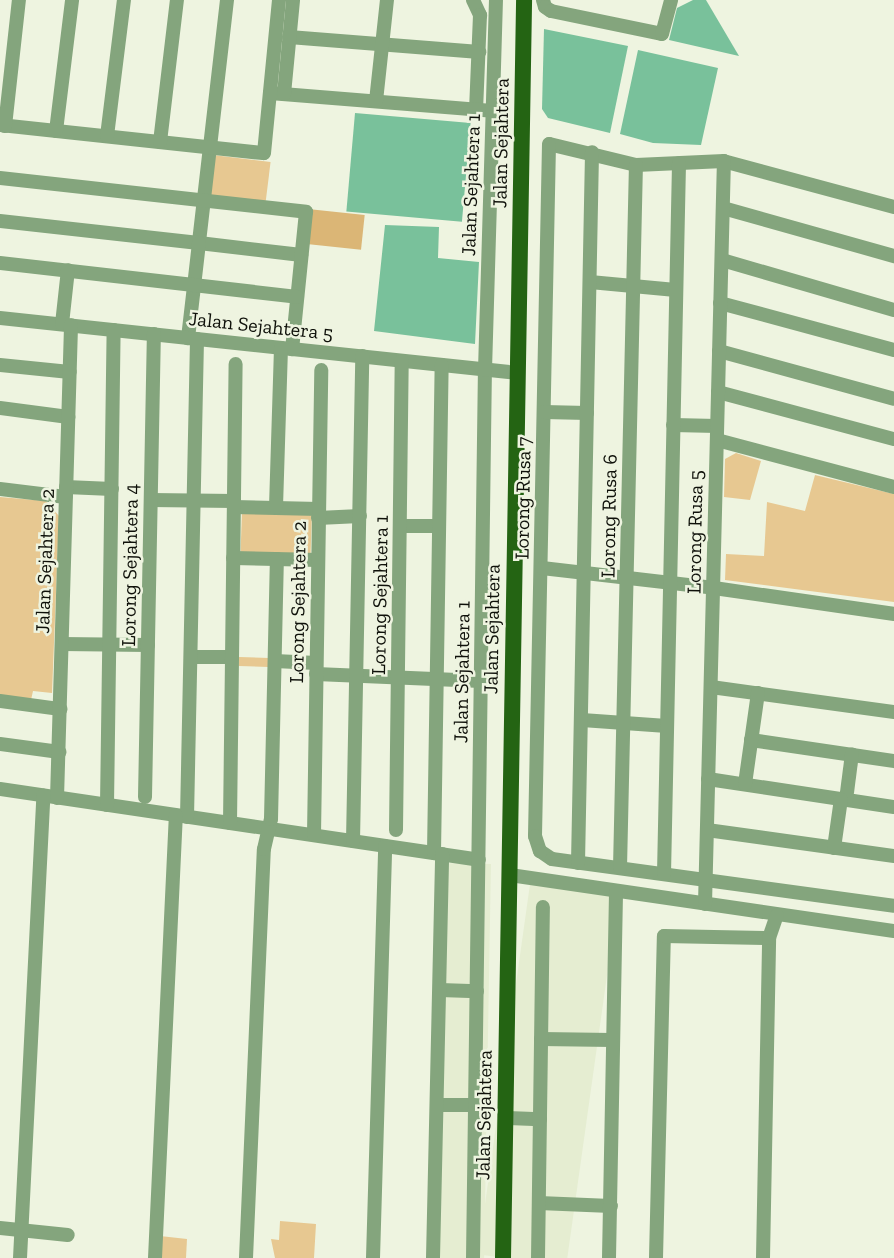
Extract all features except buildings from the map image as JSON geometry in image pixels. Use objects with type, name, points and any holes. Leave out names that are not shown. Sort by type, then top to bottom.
[{"type":"main road","name":"Jalan Sejahtera","points":[[503,1258],[524,0]]},
{"type":"street","points":[[19,0],[2,125],[264,153],[289,37],[293,0]]},
{"type":"street","points":[[56,131],[72,0]]},
{"type":"street","points":[[107,136],[124,0]]},
{"type":"street","points":[[160,142],[177,0]]},
{"type":"street","points":[[155,1258],[192,657],[195,500],[192,338],[194,285],[226,0]]},
{"type":"street","points":[[277,93],[279,0]]},
{"type":"street","points":[[376,101],[387,0]]},
{"type":"street","points":[[473,0],[480,15],[476,110]]},
{"type":"street","name":"Jalan Sejahtera 1","points":[[473,1258],[485,370],[496,0]]},
{"type":"street","points":[[544,3],[551,11],[662,34],[671,0]]},
{"type":"street","points":[[289,37],[479,52]]},
{"type":"street","points":[[277,93],[492,111]]},
{"type":"street","name":"Lorong Rusa 7","points":[[578,863],[552,859],[540,851],[535,836],[549,144],[592,152]]},
{"type":"street","points":[[894,207],[724,161],[636,165],[592,152],[578,863],[894,906]]},
{"type":"street","name":"Lorong Rusa 5","points":[[705,904],[724,161]]},
{"type":"street","points":[[664,874],[679,163]]},
{"type":"street","name":"Lorong Rusa 6","points":[[620,868],[636,165]]},
{"type":"street","points":[[0,178],[306,212],[297,297],[286,348],[276,507]]},
{"type":"street","points":[[723,208],[894,256]]},
{"type":"street","points":[[0,221],[301,255]]},
{"type":"street","points":[[722,260],[894,310]]},
{"type":"street","points":[[0,263],[297,297]]},
{"type":"street","name":"Jalan Sejahtera 2","points":[[20,1258],[50,797],[59,752],[70,372],[66,325],[68,270]]},
{"type":"street","points":[[590,282],[676,291]]},
{"type":"street","points":[[720,303],[894,350]]},
{"type":"street","name":"Jalan Sejahtera 5","points":[[0,318],[518,373]]},
{"type":"street","points":[[106,805],[114,330]]},
{"type":"street","name":"Lorong Sejahtera 4","points":[[145,797],[154,334]]},
{"type":"street","points":[[719,351],[894,399]]},
{"type":"street","points":[[353,841],[362,356]]},
{"type":"street","name":"Lorong Sejahtera 1","points":[[396,830],[402,361]]},
{"type":"street","points":[[230,823],[236,363]]},
{"type":"street","points":[[0,365],[70,372]]},
{"type":"street","points":[[433,1258],[441,990],[438,680],[442,365]]},
{"type":"street","name":"Lorong Sejahtera 2","points":[[314,836],[321,370]]},
{"type":"street","points":[[718,392],[894,439]]},
{"type":"street","points":[[0,408],[68,417]]},
{"type":"street","points":[[544,412],[587,413]]},
{"type":"street","points":[[673,424],[717,433],[894,487]]},
{"type":"street","points":[[0,489],[66,492],[112,489]]},
{"type":"street","points":[[151,500],[195,500],[360,516]]},
{"type":"street","points":[[400,526],[439,526]]},
{"type":"street","points":[[233,558],[318,560]]},
{"type":"street","points":[[246,1258],[264,849],[270,829],[277,559]]},
{"type":"street","points":[[542,568],[670,582],[894,614]]},
{"type":"street","points":[[62,644],[148,645]]},
{"type":"street","points":[[192,657],[232,657]]},
{"type":"street","points":[[275,661],[356,676],[481,681]]},
{"type":"street","points":[[711,687],[894,712]]},
{"type":"street","points":[[745,784],[758,693]]},
{"type":"street","points":[[0,701],[60,710]]},
{"type":"street","points":[[582,720],[667,726]]},
{"type":"street","points":[[751,740],[894,760]]},
{"type":"street","points":[[0,744],[59,752]]},
{"type":"street","points":[[834,848],[852,754]]},
{"type":"street","points":[[708,779],[894,807]]},
{"type":"street","points":[[0,789],[479,860]]},
{"type":"street","points":[[707,830],[894,856]]},
{"type":"street","points":[[373,1258],[385,846]]},
{"type":"street","points":[[510,875],[894,931]]},
{"type":"street","points":[[609,1258],[616,891]]},
{"type":"street","points":[[538,1258],[543,907]]},
{"type":"street","points":[[763,1258],[769,938],[777,915]]},
{"type":"street","points":[[656,1258],[664,936],[769,938]]},
{"type":"street","points":[[441,990],[477,991]]},
{"type":"street","points":[[541,1039],[612,1040]]},
{"type":"street","points":[[437,1105],[475,1105]]},
{"type":"street","points":[[505,1118],[540,1119]]},
{"type":"street","points":[[539,1203],[611,1206]]},
{"type":"street","points":[[0,1228],[68,1235]]},
{"type":"shaded area","points":[[693,0],[706,0],[739,56],[669,40],[677,8]]},
{"type":"shaded area","points":[[544,29],[628,46],[610,133],[548,118],[542,109]]},
{"type":"shaded area","points":[[638,50],[718,68],[701,145],[653,143],[620,134]]},
{"type":"shaded area","points":[[355,113],[471,123],[462,222],[346,212]]},
{"type":"shaded area","points":[[213,155],[271,162],[265,204],[208,197]]},
{"type":"shaded area","points":[[308,209],[365,215],[361,250],[304,244]]},
{"type":"shaded area","points":[[385,225],[439,227],[438,258],[479,262],[475,344],[374,331]]},
{"type":"shaded area","points":[[736,453],[761,461],[750,500],[724,497],[725,459]]},
{"type":"shaded area","points":[[815,475],[894,494],[894,602],[725,580],[726,554],[764,556],[767,502],[805,511]]},
{"type":"shaded area","points":[[0,497],[46,501],[59,516],[52,693],[33,691],[31,700],[0,696]]},
{"type":"shaded area","points":[[242,511],[312,513],[310,558],[240,556]]},
{"type":"shaded area","points":[[239,657],[269,658],[269,667],[239,666]]},
{"type":"shaded area","points":[[439,863],[491,864],[484,1258],[432,1258]]},
{"type":"shaded area","points":[[530,884],[618,896],[567,1258],[504,1258],[478,1254]]},
{"type":"shaded area","points":[[280,1221],[316,1224],[314,1258],[275,1258],[271,1239],[279,1240]]},
{"type":"shaded area","points":[[160,1236],[187,1239],[186,1258],[159,1258]]}]
